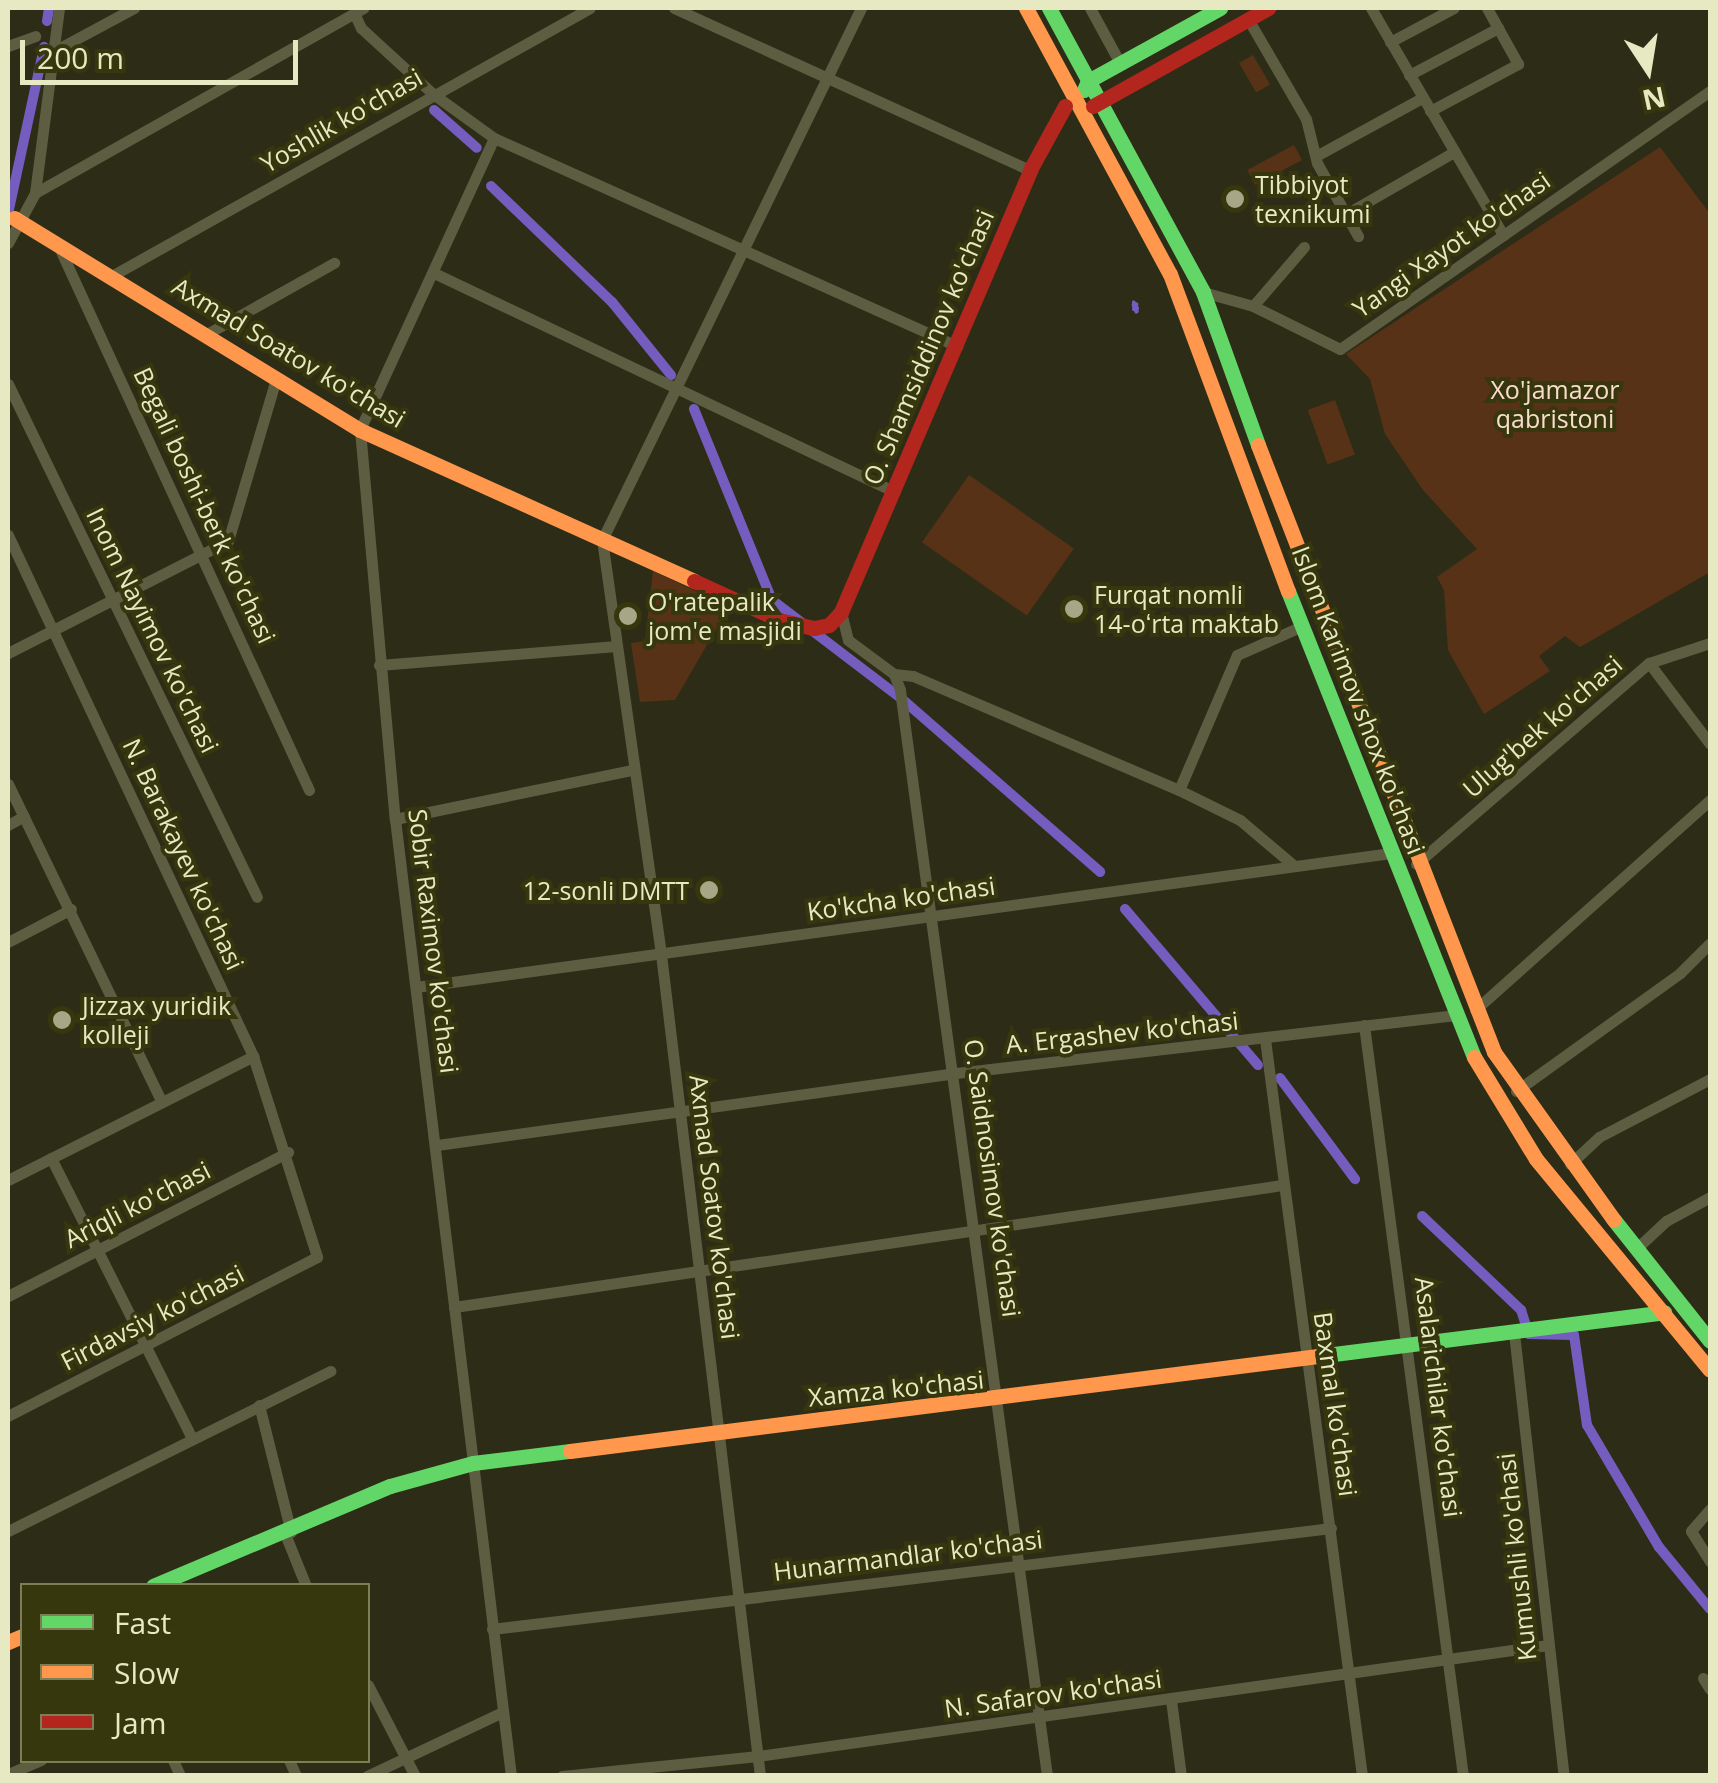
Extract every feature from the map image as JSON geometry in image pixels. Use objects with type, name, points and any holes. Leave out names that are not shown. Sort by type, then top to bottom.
[{"type":"main road","points":[[1026,8],[1079,111]]},
{"type":"main road","name":"Islom Karimov shox ko'chasi","points":[[1049,8],[1204,292],[1324,628],[1475,1010],[1516,1091],[1637,1248],[1708,1329]]},
{"type":"main road","points":[[1071,90],[1220,8]]},
{"type":"main road","points":[[1079,111],[1101,103],[1268,8]]},
{"type":"main road","points":[[1079,111],[1088,81]]},
{"type":"main road","name":"Islom Karimov shox ko'chasi","points":[[1079,111],[1170,274],[1303,630],[1490,1092],[1536,1159],[1710,1370]]},
{"type":"main road","name":"O. Shamsiddinov ko'chasi","points":[[841,612],[1030,170],[1079,111]]},
{"type":"main road","name":"Axmad Soatov ko'chasi","points":[[14,219],[115,274],[360,430],[602,540],[809,627],[829,626],[841,612]]},
{"type":"main road","points":[[1276,550],[1288,556],[1295,544]]},
{"type":"main road","points":[[1303,630],[1310,624],[1324,628]]},
{"type":"main road","name":"Xamza ko'chasi","points":[[162,1583],[288,1533],[390,1486],[473,1463],[1001,1401],[1664,1312]]},
{"type":"street","points":[[35,193],[59,8]]},
{"type":"street","points":[[54,51],[134,8]]},
{"type":"street","name":"Yoshlik ko'chasi","points":[[115,274],[590,8]]},
{"type":"street","points":[[674,8],[1030,170]]},
{"type":"street","points":[[602,540],[862,8]]},
{"type":"street","points":[[1090,8],[1120,64]]},
{"type":"street","points":[[1371,8],[1504,235]]},
{"type":"street","points":[[1390,42],[1454,8]]},
{"type":"street","points":[[1430,112],[1518,64],[1486,8]]},
{"type":"street","points":[[8,244],[14,219],[35,193],[359,10],[360,28],[433,94],[494,138],[956,346]]},
{"type":"street","points":[[1248,19],[1306,119],[1316,156],[1358,236]]},
{"type":"street","points":[[1409,76],[1498,28]]},
{"type":"street","points":[[8,46],[35,36]]},
{"type":"street","name":"Yangi Xayot ko'chasi","points":[[1204,292],[1253,306],[1340,349],[1710,91]]},
{"type":"street","points":[[1316,156],[1422,98]]},
{"type":"street","name":"Sobir Raximov ko'chasi","points":[[494,138],[360,430],[395,819],[437,1145],[500,1713],[511,1776]]},
{"type":"street","points":[[1346,214],[1454,152]]},
{"type":"street","name":"Begali boshi-berk ko'chasi","points":[[56,241],[203,554],[308,790]]},
{"type":"street","points":[[1253,306],[1280,268],[1304,248]]},
{"type":"street","points":[[205,334],[334,264]]},
{"type":"street","points":[[434,273],[894,492]]},
{"type":"street","points":[[8,653],[228,541],[276,379]]},
{"type":"street","name":"Inom Nayimov ko'chasi","points":[[8,384],[257,897]]},
{"type":"street","name":"N. Barakayev ko'chasi","points":[[8,535],[254,1056],[288,1152],[316,1258]]},
{"type":"street","name":"Axmad Soatov ko'chasi","points":[[602,540],[631,770],[662,954],[677,1112],[760,1776]]},
{"type":"street","points":[[841,612],[848,640],[894,674],[913,676],[1179,790],[1240,820],[1293,865]]},
{"type":"street","points":[[1179,790],[1237,655],[1303,630]]},
{"type":"street","name":"Ulug'bek ko'chasi","points":[[1416,864],[1649,663],[1710,643]]},
{"type":"street","points":[[379,665],[614,646]]},
{"type":"street","points":[[1649,663],[1710,744]]},
{"type":"street","name":"O. Saidnosimov ko'chasi","points":[[894,674],[934,915],[1048,1776]]},
{"type":"street","points":[[395,819],[631,770]]},
{"type":"street","points":[[8,784],[162,1102]]},
{"type":"street","points":[[1475,1010],[1710,800]]},
{"type":"street","points":[[8,824],[24,816]]},
{"type":"street","name":"Ko'kcha ko'chasi","points":[[416,987],[1391,853]]},
{"type":"street","points":[[8,942],[70,909]]},
{"type":"street","points":[[1516,1091],[1680,973],[1710,943]]},
{"type":"street","name":"A. Ergashev ko'chasi","points":[[437,1145],[956,1073],[1456,1015]]},
{"type":"street","name":"Asalarichilar ko'chasi","points":[[1364,1024],[1411,1348],[1463,1776]]},
{"type":"street","name":"Baxmal ko'chasi","points":[[1264,1039],[1330,1528],[1344,1675],[1362,1776]]},
{"type":"street","points":[[8,1180],[254,1056]]},
{"type":"street","points":[[1570,1164],[1599,1138],[1710,1079]]},
{"type":"street","name":"Ariqli ko'chasi","points":[[8,1296],[288,1152]]},
{"type":"street","points":[[51,1158],[192,1438]]},
{"type":"street","points":[[454,1307],[698,1268],[1282,1185]]},
{"type":"street","points":[[1637,1248],[1666,1221],[1710,1197]]},
{"type":"street","name":"Firdavsiy ko'chasi","points":[[8,1416],[316,1258]]},
{"type":"street","name":"Kumushli ko'chasi","points":[[1523,1332],[1548,1645],[1564,1776]]},
{"type":"street","points":[[8,1531],[331,1371]]},
{"type":"street","points":[[259,1405],[288,1533],[305,1583]]},
{"type":"street","points":[[1710,1508],[1691,1531],[1710,1561]]},
{"type":"street","name":"Hunarmandlar ko'chasi","points":[[492,1630],[1330,1528]]},
{"type":"street","name":"N. Safarov ko'chasi","points":[[562,1776],[758,1756],[1548,1645]]},
{"type":"street","points":[[370,1689],[415,1776]]},
{"type":"street","points":[[1171,1700],[1181,1776]]},
{"type":"street","points":[[366,1776],[500,1713]]},
{"type":"street","points":[[8,1774],[34,1763]]},
{"type":"green space","points":[[1253,55],[1270,84],[1256,92],[1239,63]]},
{"type":"green space","points":[[1294,145],[1302,160],[1255,185],[1247,170]]},
{"type":"green space","name":"Xo'jamazor qabristoni","points":[[1660,147],[1710,214],[1710,572],[1580,647],[1565,636],[1539,656],[1550,671],[1484,714],[1448,650],[1444,590],[1437,577],[1477,549],[1423,490],[1385,434],[1370,379],[1346,354]]},
{"type":"green space","points":[[1335,400],[1355,455],[1328,464],[1308,410]]},
{"type":"green space","points":[[969,475],[1074,548],[1027,616],[922,542]]},
{"type":"green space","points":[[653,571],[729,607],[675,700],[640,702],[631,643],[645,641]]},
{"type":"waterway","points":[[47,21],[49,8]]},
{"type":"waterway","points":[[8,214],[44,47]]},
{"type":"waterway","points":[[434,110],[477,148]]},
{"type":"waterway","points":[[491,186],[612,302],[671,375]]},
{"type":"waterway","points":[[1133,302],[1134,302],[1136,304],[1133,305],[1133,302]]},
{"type":"waterway","points":[[1136,304],[1137,307],[1134,309],[1133,306],[1136,304]]},
{"type":"waterway","points":[[1137,308],[1137,311],[1136,312],[1134,309],[1137,308]]},
{"type":"waterway","points":[[694,409],[772,600],[902,699],[1100,872]]},
{"type":"waterway","points":[[1125,909],[1258,1065]]},
{"type":"waterway","points":[[1280,1078],[1355,1179]]},
{"type":"waterway","points":[[1422,1216],[1521,1310],[1529,1334],[1574,1335],[1587,1425],[1659,1547],[1710,1609]]},
{"type":"traffic: fast","points":[[1049,8],[1203,292],[1258,445]]},
{"type":"traffic: fast","points":[[1084,90],[1088,81],[1220,8]]},
{"type":"traffic: fast","points":[[1288,591],[1474,1057]]},
{"type":"traffic: fast","points":[[1614,1220],[1710,1341]]},
{"type":"traffic: fast","points":[[1318,1356],[1664,1312]]},
{"type":"traffic: fast","points":[[160,1583],[390,1486],[473,1463],[570,1451]]},
{"type":"traffic: slow","points":[[1026,8],[1170,274],[1288,591]]},
{"type":"traffic: slow","points":[[14,218],[360,430],[694,581]]},
{"type":"traffic: slow","points":[[1258,445],[1494,1052],[1614,1220]]},
{"type":"traffic: slow","points":[[1474,1057],[1536,1159],[1710,1370]]},
{"type":"traffic: slow","points":[[570,1451],[1318,1356]]},
{"type":"traffic: slow","points":[[8,1642],[20,1637]]},
{"type":"traffic: jam","points":[[1093,106],[1268,8]]},
{"type":"traffic: jam","points":[[694,581],[779,620],[814,628],[829,625],[841,612],[1030,170],[1065,106]]},
{"type":"place","name":"Tibbiyot texnikumi","points":[[1235,199]]},
{"type":"place","name":"Furqat nomli 14-oʻrta maktab","points":[[1074,609]]},
{"type":"place","name":"O'ratepalik jom'e masjidi","points":[[628,616]]},
{"type":"place","name":"12-sonli DMTT","points":[[709,890]]},
{"type":"place","name":"Jizzax yuridik kolleji","points":[[62,1020]]}]
